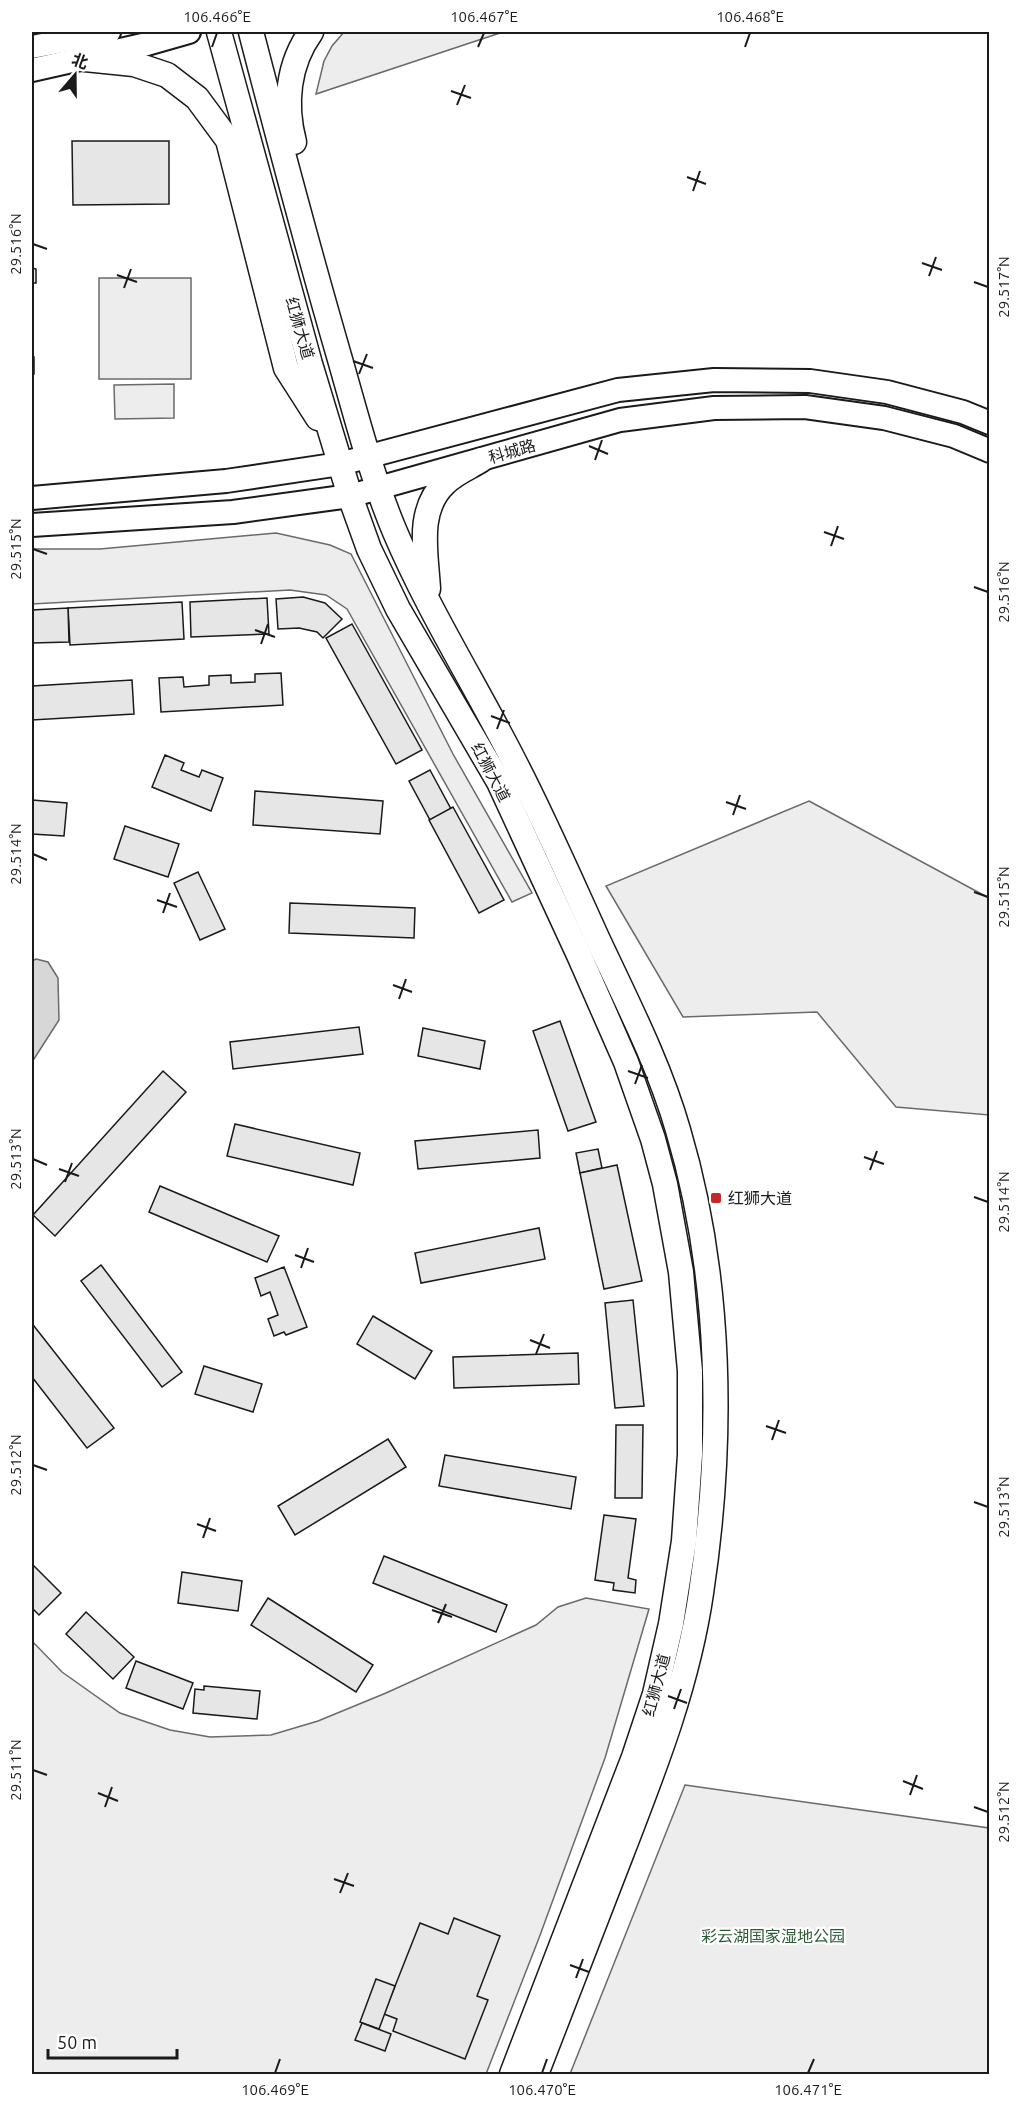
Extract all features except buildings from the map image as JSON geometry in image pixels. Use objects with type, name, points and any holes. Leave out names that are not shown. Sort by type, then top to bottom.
[{"type":"main road","points":[[32,47],[109,32]]},
{"type":"main road","points":[[32,70],[189,32]]},
{"type":"main road","name":"红狮大道","points":[[219,32],[333,440],[369,549],[398,609],[498,782],[579,954],[626,1062],[653,1139],[665,1184],[683,1283],[691,1401],[689,1487],[678,1583],[663,1661],[646,1724],[623,1790],[512,2074]]},
{"type":"main road","name":"红狮大道","points":[[251,32],[324,305],[378,489],[397,536],[429,601],[517,767],[651,1053],[680,1134],[697,1212],[714,1322],[716,1365],[712,1479],[708,1544],[696,1627],[677,1701],[656,1765],[536,2074]]},
{"type":"main road","points":[[311,32],[303,43],[290,81],[290,120],[293,138],[354,348],[360,427]]},
{"type":"main road","points":[[85,59],[134,64],[167,75],[197,98],[228,140],[286,368],[333,440]]},
{"type":"main road","name":"科城路","points":[[32,498],[226,481],[340,464],[618,390],[714,380],[810,381],[888,392],[963,412],[990,423]]},
{"type":"main road","name":"科城路","points":[[32,525],[233,512],[350,496],[620,420],[714,408],[806,407],[884,418],[954,436],[990,451]]},
{"type":"main road","points":[[429,601],[424,534],[426,515],[433,498],[446,482],[481,460]]},
{"type":"shaded area","points":[[344,32],[503,32],[316,94],[324,61],[332,46]]},
{"type":"shaded area","points":[[99,278],[191,278],[191,379],[99,379]]},
{"type":"shaded area","points":[[174,384],[174,418],[115,419],[114,385]]},
{"type":"shaded area","points":[[276,533],[330,545],[351,554],[453,754],[532,893],[512,902],[347,609],[326,595],[290,590],[32,604],[32,549],[100,549]]},
{"type":"shaded area","points":[[809,801],[989,898],[989,1115],[896,1107],[817,1012],[683,1017],[606,886]]},
{"type":"shaded area","points":[[36,959],[48,962],[58,978],[59,1020],[32,1061],[32,961]]},
{"type":"shaded area","points":[[586,1598],[649,1609],[605,1758],[486,2074],[32,2074],[32,1641],[62,1672],[120,1713],[170,1730],[210,1737],[271,1735],[318,1721],[386,1693],[536,1625],[558,1607]]},
{"type":"shaded area","name":"彩云湖国家湿地公园","points":[[685,1785],[989,1828],[989,2074],[570,2074]]},
{"type":"place","name":"红狮大道","points":[[716,1198]]}]
